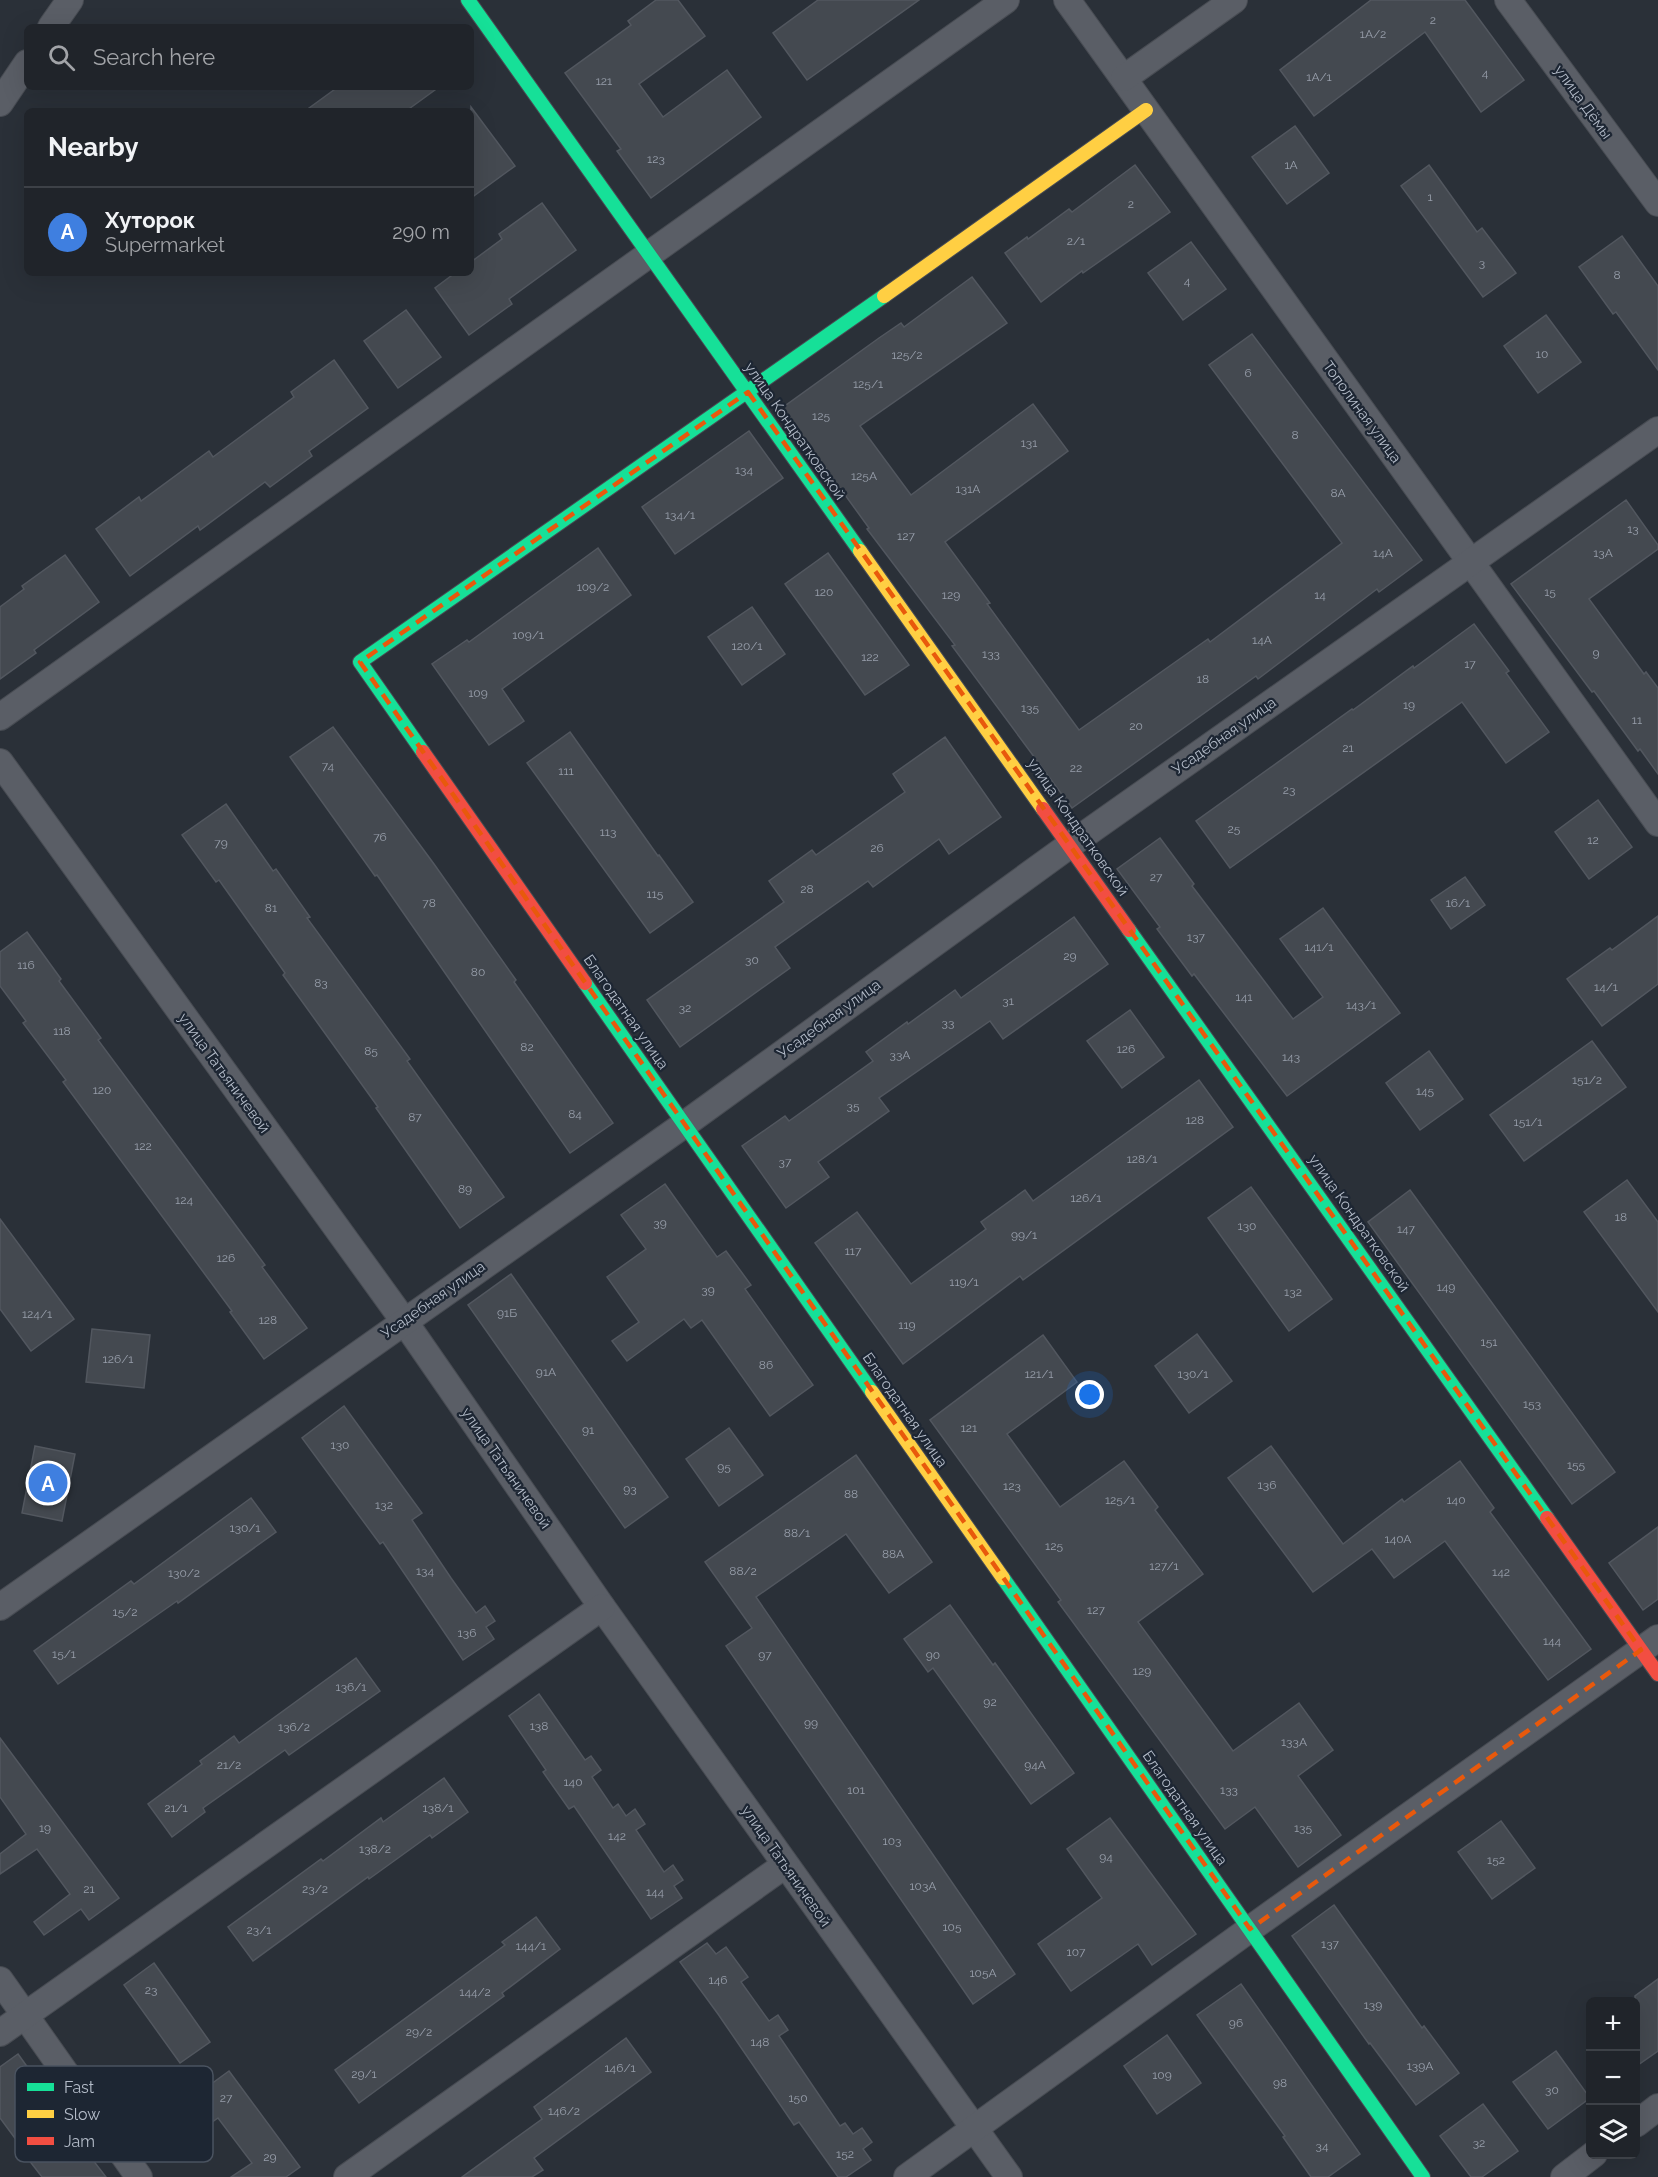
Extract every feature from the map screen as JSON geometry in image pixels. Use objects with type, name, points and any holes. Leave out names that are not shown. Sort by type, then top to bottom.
[{"type":"street","points":[[53,24],[70,0]]},
{"type":"street","name":"улица Кондратковской","points":[[468,0],[1070,845],[1650,1644],[1658,1674]]},
{"type":"street","points":[[0,717],[1006,0]]},
{"type":"street","name":"Тополиная улица","points":[[1067,0],[1658,824]]},
{"type":"street","points":[[1124,78],[1234,0]]},
{"type":"street","name":"улица Дёмы","points":[[1508,0],[1658,203]]},
{"type":"street","points":[[0,103],[24,67]]},
{"type":"street","points":[[748,392],[1146,110]]},
{"type":"street","name":"Благодатная улица","points":[[748,392],[360,662],[1423,2177]]},
{"type":"street","name":"Усадебная улица","points":[[0,1607],[685,1124],[1070,845],[1658,430]]},
{"type":"street","name":"улица Татьяничевой","points":[[0,762],[404,1321],[602,1607],[1009,2177]]},
{"type":"street","points":[[0,2033],[602,1607]]},
{"type":"street","points":[[907,2177],[1650,1644]]},
{"type":"street","points":[[347,2177],[785,1865]]},
{"type":"street","points":[[0,1980],[60,2066]]},
{"type":"street","points":[[1640,2120],[1658,2107]]},
{"type":"street","points":[[1564,2177],[1587,2159]]},
{"type":"street","points":[[128,2162],[139,2177]]},
{"type":"highlighted area","points":[[748,392],[1641,1650],[1250,1929],[360,662]]},
{"type":"building","points":[[656,0],[678,0],[705,36],[639,84],[663,117],[727,70],[761,117],[651,198],[617,151],[621,149],[565,73],[631,25],[628,21]]},
{"type":"building","points":[[818,0],[919,0],[807,80],[773,33]]},
{"type":"building","points":[[1371,0],[1465,0],[1524,80],[1481,112],[1425,32],[1314,116],[1280,70]]},
{"type":"building","points":[[334,90],[435,90],[410,108],[309,108]]},
{"type":"building","points":[[474,111],[515,166],[474,196]]},
{"type":"building","points":[[1295,126],[1329,173],[1287,204],[1252,157]]},
{"type":"building","points":[[1135,165],[1170,212],[1083,273],[1082,271],[1041,302],[1005,253],[1069,209],[1072,212]]},
{"type":"building","points":[[1429,165],[1477,232],[1482,228],[1516,273],[1483,297],[1401,186]]},
{"type":"building","points":[[542,203],[576,250],[509,299],[512,304],[469,335],[435,288],[451,276],[474,276],[474,260],[502,239],[499,234]]},
{"type":"building","points":[[1622,236],[1658,286],[1658,370],[1616,312],[1613,314],[1579,267]]},
{"type":"building","points":[[1191,242],[1226,289],[1183,320],[1148,273]]},
{"type":"building","points":[[972,277],[1007,323],[860,426],[911,495],[1033,404],[1068,451],[945,542],[1079,730],[1208,639],[1210,642],[1342,543],[1209,365],[1252,334],[1422,560],[1379,592],[1377,589],[1258,679],[1256,676],[1072,808],[952,646],[955,645],[867,529],[869,528],[782,408],[879,338],[901,323],[904,327]]},
{"type":"building","points":[[406,310],[441,357],[398,388],[364,341]]},
{"type":"building","points":[[1546,315],[1581,362],[1538,393],[1504,346]]},
{"type":"building","points":[[334,360],[368,408],[309,451],[312,456],[270,487],[265,482],[200,530],[198,526],[130,576],[96,529],[139,497],[141,501],[209,451],[213,457],[294,397],[291,392]]},
{"type":"building","points":[[749,431],[783,478],[675,554],[642,507]]},
{"type":"building","points":[[1626,500],[1658,545],[1658,549],[1589,599],[1644,674],[1646,672],[1658,688],[1658,774],[1594,691],[1592,692],[1511,584]]},
{"type":"building","points":[[598,548],[631,595],[502,689],[524,721],[489,745],[432,664],[467,640],[469,642]]},
{"type":"building","points":[[828,553],[909,665],[865,695],[785,584]]},
{"type":"building","points":[[65,555],[99,602],[34,650],[36,653],[0,679],[0,607],[24,589],[22,586]]},
{"type":"building","points":[[752,607],[785,654],[742,685],[708,637]]},
{"type":"building","points":[[1474,624],[1509,671],[1506,673],[1549,732],[1506,763],[1462,702],[1230,868],[1196,821]]},
{"type":"building","points":[[333,727],[434,864],[613,1123],[570,1153],[377,875],[375,876],[290,757]]},
{"type":"building","points":[[570,732],[693,902],[650,933],[527,763]]},
{"type":"building","points":[[945,737],[1001,817],[949,854],[939,839],[873,887],[868,881],[775,947],[790,968],[680,1047],[647,1000],[784,902],[769,881],[812,850],[816,855],[905,792],[893,774]]},
{"type":"building","points":[[1598,800],[1632,847],[1589,879],[1555,832]]},
{"type":"building","points":[[226,804],[273,871],[276,869],[310,917],[307,918],[410,1059],[407,1061],[504,1197],[460,1228],[376,1108],[378,1107],[283,975],[285,973],[219,880],[216,882],[182,835]]},
{"type":"building","points":[[1160,838],[1194,884],[1192,886],[1293,1019],[1323,997],[1280,939],[1323,908],[1400,1013],[1287,1096],[1194,974],[1192,976],[1157,929],[1160,927],[1117,869]]},
{"type":"building","points":[[1465,877],[1485,905],[1451,929],[1431,900]]},
{"type":"building","points":[[1658,916],[1658,984],[1602,1026],[1567,979]]},
{"type":"building","points":[[1074,917],[1108,964],[1003,1039],[990,1021],[879,1098],[889,1111],[818,1162],[829,1177],[786,1208],[742,1146],[785,1116],[789,1121],[873,1061],[866,1052],[907,1022],[908,1024],[955,990],[961,998]]},
{"type":"building","points":[[27,932],[61,979],[59,981],[101,1038],[98,1040],[265,1265],[262,1267],[307,1328],[264,1359],[230,1312],[232,1311],[63,1082],[66,1080],[23,1023],[26,1021],[0,986],[0,952]]},
{"type":"building","points":[[1130,1010],[1164,1057],[1122,1088],[1087,1041]]},
{"type":"building","points":[[1592,1041],[1626,1087],[1524,1161],[1490,1115]]},
{"type":"building","points":[[1429,1051],[1463,1099],[1420,1130],[1386,1083]]},
{"type":"building","points":[[1199,1080],[1233,1127],[1023,1280],[1020,1276],[903,1364],[815,1243],[857,1212],[911,1284],[986,1229],[981,1222],[1025,1190],[1033,1201]]},
{"type":"building","points":[[1627,1180],[1658,1222],[1658,1312],[1584,1212]]},
{"type":"building","points":[[665,1184],[717,1257],[726,1251],[751,1285],[745,1289],[813,1385],[770,1416],[702,1320],[691,1328],[684,1319],[627,1361],[612,1341],[639,1322],[607,1277],[646,1249],[621,1215]]},
{"type":"building","points":[[1251,1187],[1332,1299],[1289,1331],[1208,1218]]},
{"type":"building","points":[[1410,1190],[1615,1472],[1572,1504],[1368,1222]]},
{"type":"building","points":[[0,1219],[74,1319],[31,1351],[0,1309]]},
{"type":"building","points":[[511,1274],[668,1497],[625,1528],[468,1305]]},
{"type":"building","points":[[92,1329],[150,1335],[144,1388],[86,1382]]},
{"type":"building","points":[[1197,1334],[1232,1381],[1189,1413],[1155,1366]]},
{"type":"building","points":[[1043,1335],[1077,1382],[1007,1434],[1060,1507],[1124,1461],[1158,1507],[1155,1510],[1203,1574],[1138,1622],[1233,1751],[1299,1703],[1333,1750],[1298,1776],[1341,1835],[1298,1867],[1255,1807],[1225,1829],[1058,1602],[1061,1600],[930,1420]]},
{"type":"building","points":[[344,1406],[422,1513],[412,1520],[451,1578],[476,1613],[485,1606],[495,1621],[486,1627],[494,1639],[463,1660],[383,1542],[380,1544],[302,1438]]},
{"type":"building","points":[[729,1428],[763,1475],[719,1506],[686,1459]]},
{"type":"building","points":[[35,1446],[75,1454],[62,1521],[22,1513]]},
{"type":"building","points":[[1271,1446],[1343,1544],[1402,1499],[1404,1502],[1460,1461],[1494,1508],[1490,1512],[1591,1649],[1548,1680],[1445,1541],[1394,1578],[1372,1549],[1313,1592],[1228,1478]]},
{"type":"building","points":[[856,1455],[932,1562],[889,1593],[846,1534],[756,1597],[1015,1974],[973,2004],[726,1646],[752,1628],[705,1562]]},
{"type":"building","points":[[251,1498],[276,1532],[178,1603],[177,1601],[58,1684],[34,1651],[131,1581],[134,1584]]},
{"type":"building","points":[[1658,1527],[1658,1599],[1643,1610],[1609,1563]]},
{"type":"building","points":[[950,1605],[1074,1773],[1031,1804],[933,1668],[928,1672],[904,1639]]},
{"type":"building","points":[[356,1658],[380,1691],[289,1755],[285,1750],[203,1808],[205,1812],[172,1837],[148,1804],[202,1764],[200,1761],[234,1736],[239,1743]]},
{"type":"building","points":[[539,1694],[585,1760],[591,1756],[601,1770],[592,1777],[613,1808],[618,1804],[626,1816],[635,1809],[645,1824],[636,1830],[664,1872],[673,1865],[683,1880],[674,1886],[682,1898],[651,1919],[574,1806],[569,1809],[543,1772],[546,1770],[509,1716]]},
{"type":"building","points":[[0,1738],[119,1898],[89,1920],[81,1909],[44,1935],[34,1922],[70,1894],[37,1849],[0,1874],[0,1854],[26,1834],[0,1797]]},
{"type":"building","points":[[444,1778],[468,1812],[432,1838],[430,1835],[369,1879],[368,1877],[253,1961],[228,1927],[321,1859],[323,1861],[381,1818],[383,1822]]},
{"type":"building","points":[[1110,1818],[1196,1934],[1152,1965],[1138,1944],[1071,1991],[1038,1944],[1102,1898],[1067,1849]]},
{"type":"building","points":[[1501,1821],[1535,1868],[1492,1899],[1458,1852]]},
{"type":"building","points":[[1334,1905],[1422,2028],[1424,2026],[1459,2073],[1416,2105],[1369,2044],[1292,1936]]},
{"type":"building","points":[[536,1917],[560,1949],[502,1993],[504,1996],[359,2103],[335,2070],[505,1945],[502,1942]]},
{"type":"building","points":[[707,1943],[716,1954],[726,1947],[748,1977],[741,1982],[769,2021],[778,2015],[788,2030],[779,2036],[840,2126],[845,2123],[853,2134],[862,2128],[872,2142],[863,2149],[871,2160],[846,2177],[838,2177],[799,2122],[794,2125],[680,1962]]},
{"type":"building","points":[[154,1963],[210,2042],[180,2063],[124,1985]]},
{"type":"building","points":[[1658,1979],[1658,2051],[1640,2064],[1640,1997],[1635,1996]]},
{"type":"building","points":[[1241,1984],[1360,2154],[1328,2177],[1311,2177],[1283,2137],[1285,2136],[1197,2015]]},
{"type":"building","points":[[1167,2035],[1201,2083],[1157,2114],[1124,2066]]},
{"type":"building","points":[[626,2038],[651,2072],[534,2158],[543,2170],[532,2177],[462,2177],[542,2119],[534,2107]]},
{"type":"building","points":[[1556,2051],[1586,2092],[1586,2101],[1548,2129],[1513,2082]]},
{"type":"building","points":[[18,2054],[27,2066],[15,2066],[15,2138],[0,2118],[0,2067]]},
{"type":"building","points":[[229,2071],[300,2167],[286,2177],[231,2177],[252,2163],[218,2118],[213,2122],[213,2083]]},
{"type":"building","points":[[1483,2104],[1518,2151],[1482,2177],[1471,2177],[1440,2136]]},
{"type":"building","points":[[30,2162],[94,2162],[106,2177],[42,2177]]},
{"type":"traffic: fast","points":[[468,0],[860,551]]},
{"type":"traffic: fast","points":[[423,752],[360,662],[884,296]]},
{"type":"traffic: fast","points":[[1129,930],[1547,1518]]},
{"type":"traffic: fast","points":[[585,983],[872,1392]]},
{"type":"traffic: fast","points":[[1003,1578],[1423,2177]]},
{"type":"traffic: slow","points":[[884,296],[1146,110]]},
{"type":"traffic: slow","points":[[860,551],[1043,809]]},
{"type":"traffic: slow","points":[[872,1392],[1003,1578]]},
{"type":"traffic: jam","points":[[423,752],[585,983]]},
{"type":"traffic: jam","points":[[1043,809],[1129,930]]},
{"type":"traffic: jam","points":[[1547,1518],[1658,1674]]},
{"type":"place","name":"Хуторок","points":[[48,1483]]}]
